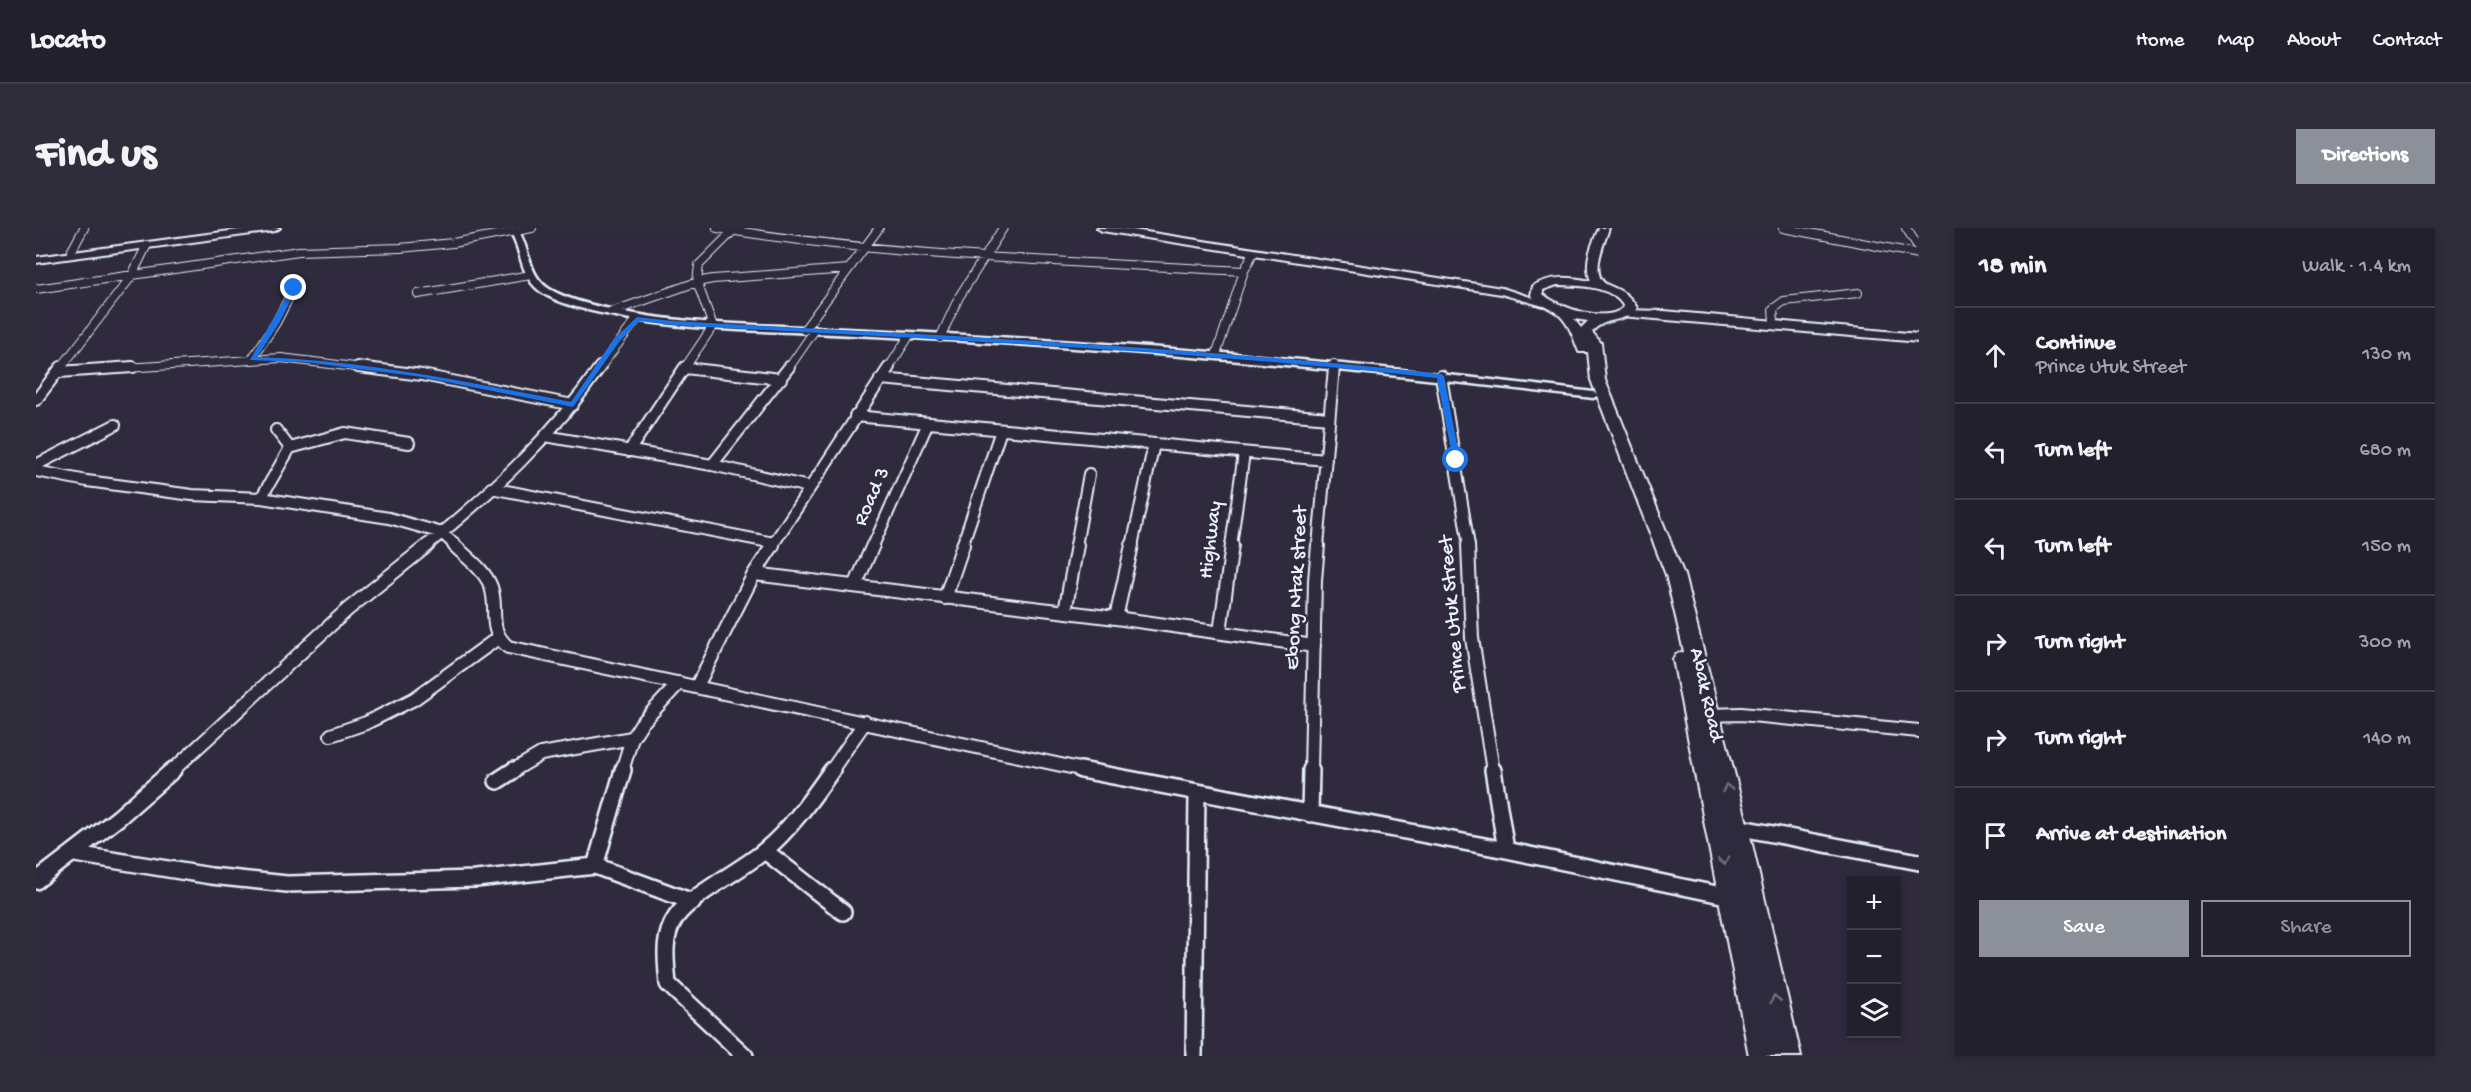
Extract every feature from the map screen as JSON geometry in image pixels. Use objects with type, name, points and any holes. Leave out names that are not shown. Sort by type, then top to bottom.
[{"type":"highway","points":[[1573,282],[1582,267],[1595,228]]},
{"type":"highway","points":[[1602,287],[1573,282],[1545,284],[1537,289],[1536,295],[1543,303],[1563,312],[1600,318],[1625,314],[1631,308],[1627,300],[1595,281],[1592,268],[1604,228]]},
{"type":"highway","points":[[1563,312],[1589,342]]},
{"type":"highway","points":[[1589,342],[1585,332],[1600,318]]},
{"type":"highway","name":"Abak Road","points":[[1589,342],[1584,364],[1593,394],[1651,538],[1673,610],[1763,1056]]},
{"type":"highway","name":"Abak Road","points":[[1589,342],[1598,380],[1675,575],[1736,827],[1787,1056]]},
{"type":"main road","points":[[36,258],[247,228]]},
{"type":"main road","points":[[36,258],[275,228]]},
{"type":"main road","points":[[1102,228],[1502,291],[1543,303]]},
{"type":"main road","points":[[1128,228],[1446,279],[1537,289]]},
{"type":"main road","points":[[1627,300],[1671,310],[1751,321],[1919,333]]},
{"type":"main road","points":[[1625,314],[1751,321],[1919,338]]},
{"type":"street","points":[[71,252],[84,228]]},
{"type":"street","points":[[36,289],[299,251],[435,245],[532,228]]},
{"type":"street","points":[[717,228],[795,242],[863,248],[1244,271]]},
{"type":"street","points":[[712,465],[782,379],[848,269],[879,228]]},
{"type":"street","points":[[940,338],[959,297],[1004,228]]},
{"type":"street","points":[[1783,228],[1919,254]]},
{"type":"street","points":[[1906,228],[1919,248]]},
{"type":"street","points":[[514,230],[522,242],[535,283],[548,291],[637,319],[713,326],[909,336],[1334,364],[1593,394]]},
{"type":"street","points":[[713,326],[697,282],[699,265],[732,232]]},
{"type":"street","points":[[36,400],[131,277],[147,245]]},
{"type":"street","points":[[1216,355],[1244,271],[1253,253]]},
{"type":"street","points":[[611,312],[697,282],[779,273],[848,269]]},
{"type":"street","points":[[418,294],[531,275]]},
{"type":"street","points":[[252,358],[276,323],[294,288]]},
{"type":"street","points":[[1774,321],[1773,309],[1784,301],[1858,293]]},
{"type":"street","points":[[36,881],[75,854],[166,778],[347,610],[442,533],[491,488],[545,436],[573,405],[617,340],[637,319]]},
{"type":"street","points":[[629,451],[713,326]]},
{"type":"street","points":[[697,686],[754,574],[909,336]]},
{"type":"street","points":[[58,372],[252,358],[305,360],[422,375],[573,405]]},
{"type":"street","name":"Ebong Ntak street","points":[[1310,814],[1315,580],[1334,364]]},
{"type":"street","points":[[685,368],[782,379]]},
{"type":"street","name":"Prince Utuk Street","points":[[1441,376],[1469,549],[1472,638],[1506,850]]},
{"type":"street","points":[[880,379],[1329,418]]},
{"type":"street","points":[[855,416],[1326,460]]},
{"type":"street","name":"Road 3","points":[[855,586],[928,423]]},
{"type":"street","points":[[36,465],[115,425]]},
{"type":"street","points":[[276,430],[290,448]]},
{"type":"street","points":[[945,598],[1001,430]]},
{"type":"street","points":[[261,498],[290,448],[345,433],[409,443]]},
{"type":"street","points":[[545,436],[712,465],[809,487]]},
{"type":"street","points":[[1116,618],[1154,444]]},
{"type":"street","name":"Highway","points":[[1220,633],[1244,453]]},
{"type":"street","points":[[36,471],[87,481],[192,495],[261,498],[389,518],[442,533],[483,573],[491,587],[494,623],[498,638],[508,647],[524,652],[697,686],[1055,765],[1506,850],[1731,897]]},
{"type":"street","points":[[1065,612],[1089,474]]},
{"type":"street","points":[[491,488],[774,543]]},
{"type":"street","points":[[754,574],[1116,618],[1314,646]]},
{"type":"street","points":[[331,735],[347,731],[422,695],[471,656],[498,638]]},
{"type":"street","points":[[595,866],[632,738],[679,683]]},
{"type":"street","points":[[1709,715],[1741,714],[1919,731]]},
{"type":"street","points":[[745,1056],[668,984],[665,944],[676,917],[693,902],[765,851],[810,801],[865,722]]},
{"type":"street","points":[[497,781],[541,754],[632,738]]},
{"type":"street","points":[[1194,1056],[1197,793]]},
{"type":"street","points":[[1736,827],[1919,862]]},
{"type":"street","points":[[765,851],[843,912]]},
{"type":"street","points":[[75,854],[211,876],[287,884],[476,879],[595,866],[693,902]]},
{"type":"route","points":[[294,288],[276,323],[252,358],[305,360],[422,375],[573,405],[617,340],[637,319],[713,326],[1037,343],[1334,364],[1441,376],[1456,460]]}]
